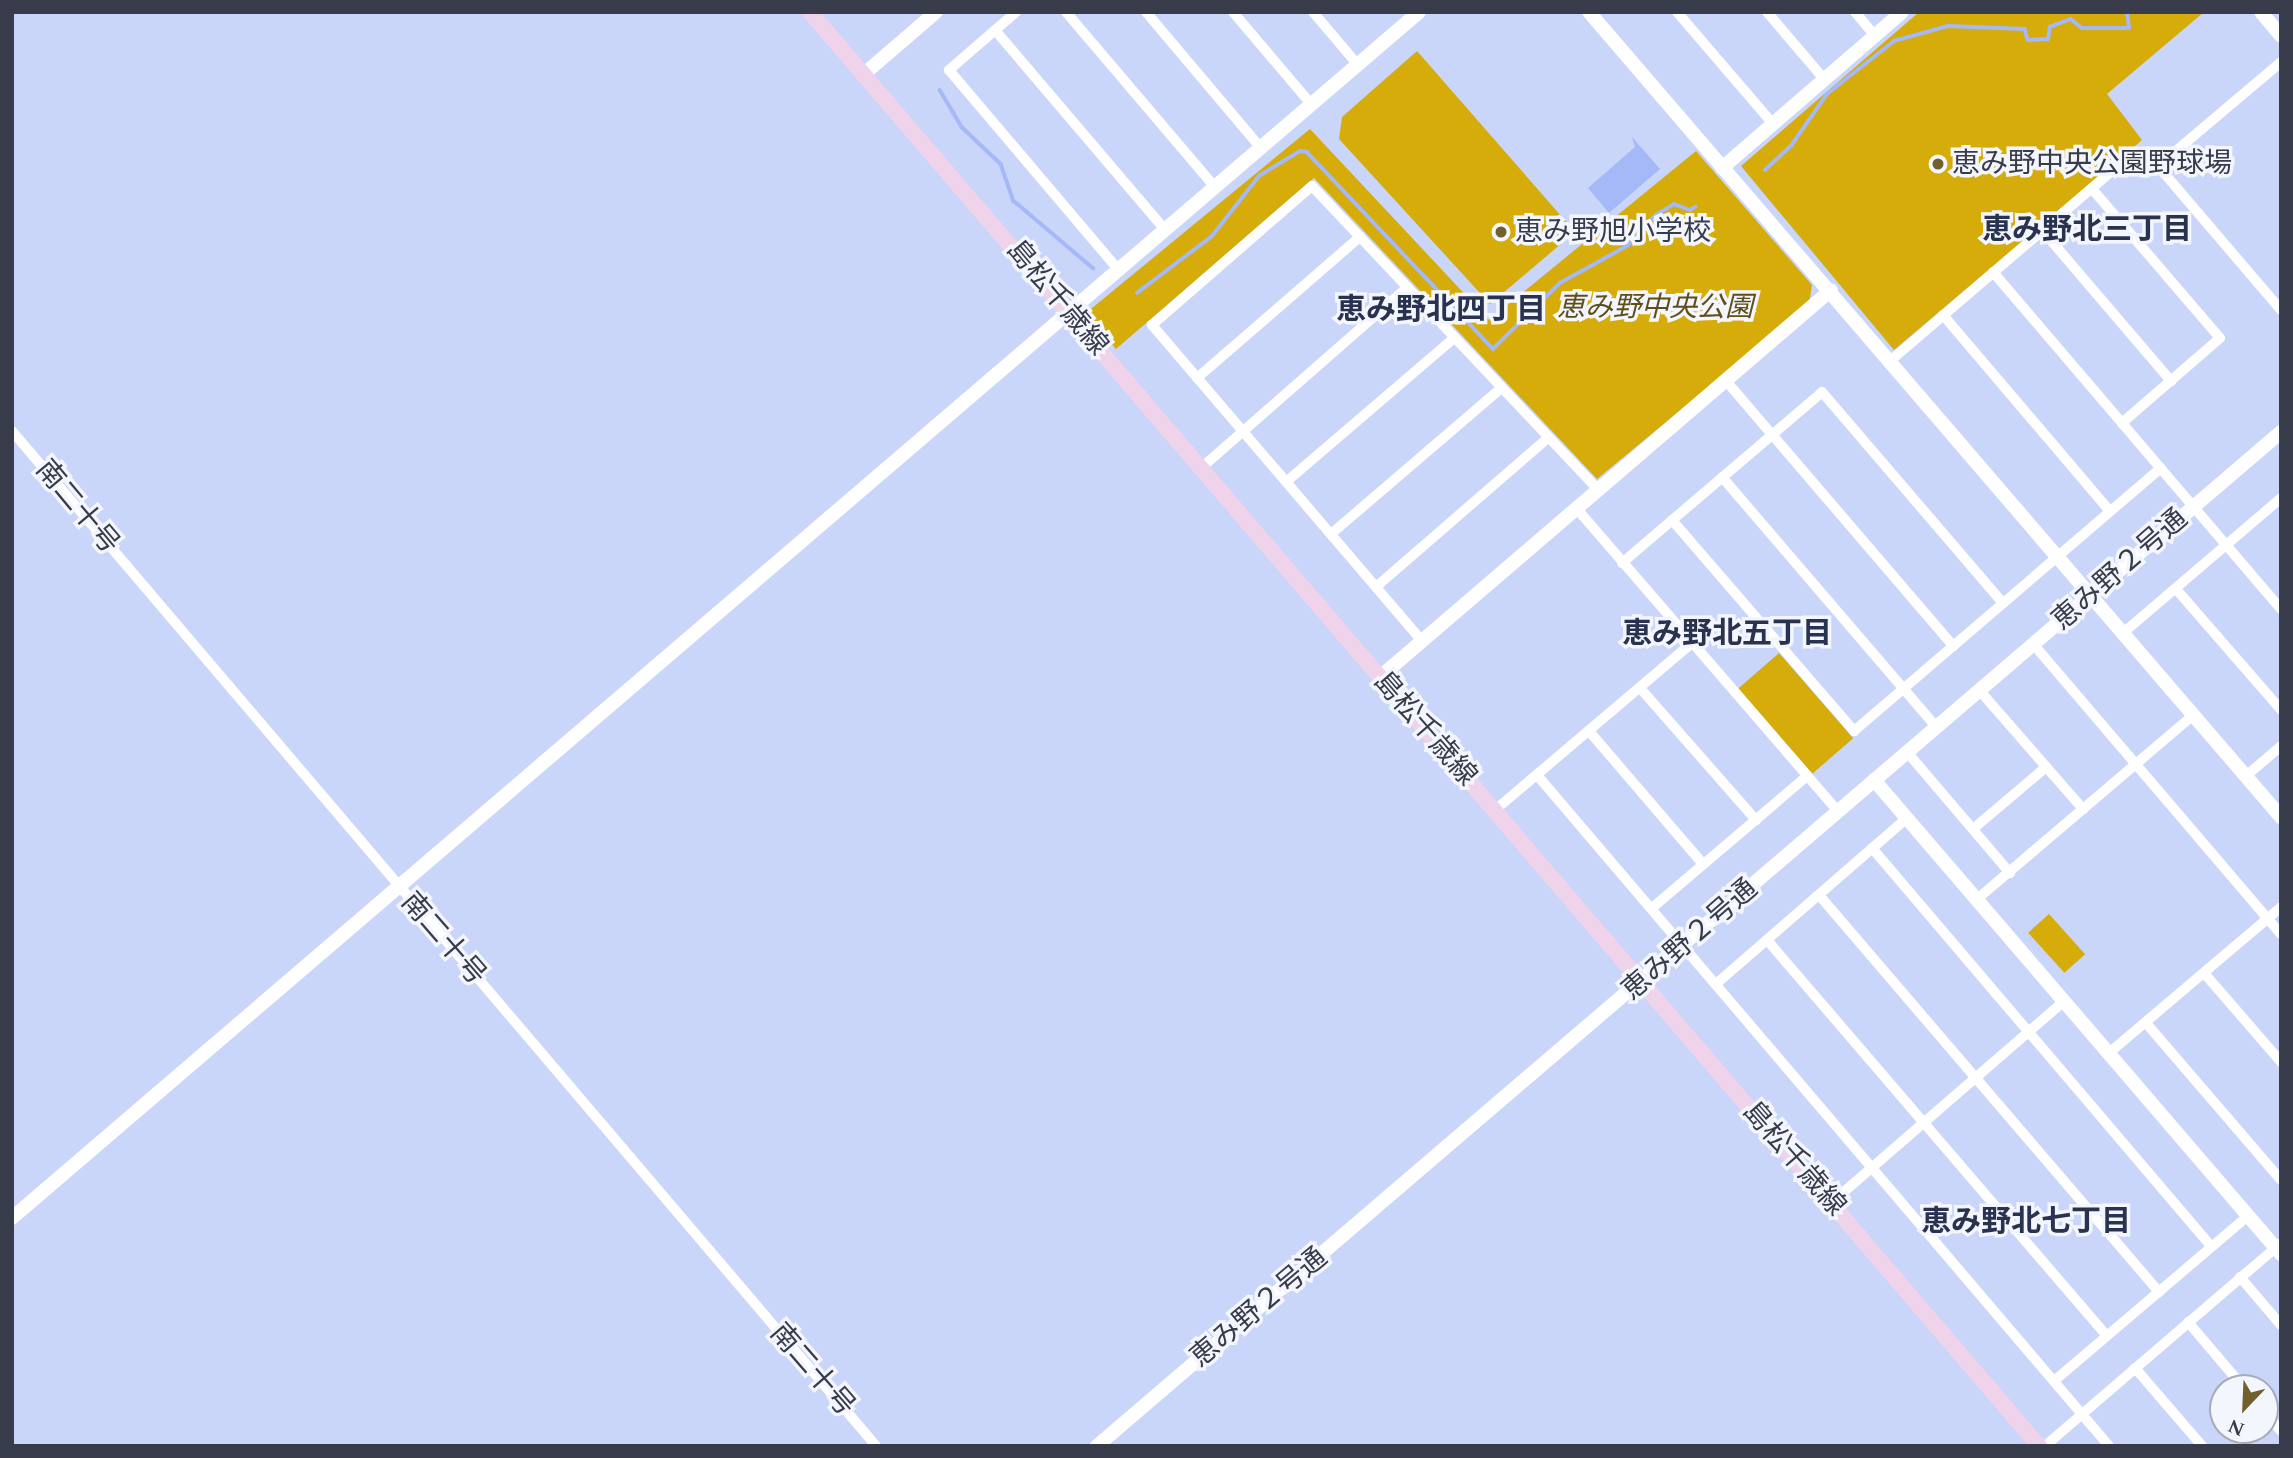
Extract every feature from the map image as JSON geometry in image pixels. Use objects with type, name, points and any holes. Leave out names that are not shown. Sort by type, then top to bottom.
[{"type":"main road","name":"島松千歳線","points":[[810,12],[2039,1446]]},
{"type":"street","points":[[864,74],[936,12]]},
{"type":"street","points":[[1016,12],[949,70],[1118,269]]},
{"type":"street","points":[[1066,12],[1216,187]]},
{"type":"street","points":[[1146,12],[1261,148]]},
{"type":"street","points":[[1233,12],[1311,104]]},
{"type":"street","points":[[1313,12],[1358,65]]},
{"type":"street","points":[[1589,12],[1722,168],[1831,290],[2281,817]]},
{"type":"street","points":[[1677,12],[1772,123]]},
{"type":"street","points":[[1767,12],[1824,79]]},
{"type":"street","points":[[1855,12],[1875,36]]},
{"type":"street","points":[[1722,168],[1902,12]]},
{"type":"street","points":[[2262,12],[2281,36]]},
{"type":"street","points":[[12,1218],[1358,65],[1411,15]]},
{"type":"street","points":[[995,30],[1165,230]]},
{"type":"street","points":[[2158,166],[2281,62]]},
{"type":"street","points":[[1890,361],[2130,155],[2147,155],[2158,166],[2281,310]]},
{"type":"street","points":[[1422,641],[1152,325],[1311,186],[1598,490]]},
{"type":"street","points":[[2092,190],[2220,338],[2122,423]]},
{"type":"street","points":[[2042,230],[2171,381]]},
{"type":"street","points":[[1198,378],[1360,237]]},
{"type":"street","points":[[1993,272],[2281,609]]},
{"type":"street","points":[[1200,469],[1407,288]]},
{"type":"street","points":[[1380,677],[1831,290]]},
{"type":"street","points":[[1943,315],[2110,511]]},
{"type":"street","points":[[1286,482],[1454,338]]},
{"type":"street","points":[[1727,382],[1953,646]]},
{"type":"street","points":[[1331,534],[1500,389]]},
{"type":"street","points":[[1622,563],[1822,392],[2003,603]]},
{"type":"street","name":"南二十号","points":[[12,431],[876,1446]]},
{"type":"street","name":"恵み野２号通","points":[[1097,1446],[2281,432]]},
{"type":"street","points":[[1377,586],[1548,438]]},
{"type":"street","points":[[1672,520],[1854,731],[2161,468]]},
{"type":"street","points":[[1722,477],[1936,727]]},
{"type":"street","points":[[2123,633],[2226,544],[2279,504]]},
{"type":"street","points":[[1577,509],[1838,811]]},
{"type":"street","points":[[2176,589],[2281,710]]},
{"type":"street","points":[[1495,810],[1692,643]]},
{"type":"street","points":[[2034,645],[2281,934]]},
{"type":"street","points":[[1640,688],[1756,820]]},
{"type":"street","points":[[1980,691],[2084,810]]},
{"type":"street","points":[[1976,900],[2193,715]]},
{"type":"street","points":[[1589,731],[1703,864]]},
{"type":"street","points":[[2246,776],[2281,746]]},
{"type":"street","points":[[1907,752],[2010,873]]},
{"type":"street","points":[[1973,829],[2046,767]]},
{"type":"street","points":[[1537,775],[2109,1446]]},
{"type":"street","points":[[1652,908],[1807,776]]},
{"type":"street","points":[[1874,780],[2279,1249],[2240,1278],[2045,1446]]},
{"type":"street","points":[[1716,984],[1908,817]]},
{"type":"street","points":[[1872,848],[2211,1246]]},
{"type":"street","points":[[1819,895],[2159,1292]]},
{"type":"street","points":[[2109,1054],[2281,907]]},
{"type":"street","points":[[1767,940],[2106,1335]]},
{"type":"street","points":[[2204,973],[2281,1062]]},
{"type":"street","points":[[1831,1203],[2064,1001]]},
{"type":"street","points":[[2146,1024],[2281,1180]]},
{"type":"street","points":[[2054,1381],[2248,1216]]},
{"type":"street","points":[[2240,1278],[2281,1325]]},
{"type":"street","points":[[2188,1322],[2232,1374]]},
{"type":"street","points":[[2135,1368],[2202,1446]]},
{"type":"green space","name":"恵み野中央公園","points":[[1919,12],[2204,12],[2107,94],[2142,140],[1894,350],[1741,166]]},
{"type":"green space","points":[[1417,51],[1575,232],[1490,304],[1339,139],[1342,117]]},
{"type":"green space","name":"恵み野中央公園","points":[[1310,129],[1489,320],[1696,151],[1812,285],[1809,304],[1597,479],[1314,178],[1116,349],[1086,313]]},
{"type":"green space","points":[[1779,653],[1853,738],[1812,774],[1738,688]]},
{"type":"green space","points":[[2049,914],[2085,954],[2064,973],[2028,933]]},
{"type":"water","points":[[1632,137],[1660,169],[1609,213],[1588,188],[1635,147]]},
{"type":"waterway","points":[[1765,170],[1791,146],[1827,94],[1894,41],[1948,26],[2025,29],[2028,40],[2048,39],[2050,27],[2071,19],[2082,28],[2129,28],[2127,12]]},
{"type":"waterway","points":[[940,90],[962,127],[1001,164],[1014,201],[1093,268]]},
{"type":"waterway","points":[[1137,293],[1212,236],[1259,176],[1300,151],[1307,152],[1493,349],[1560,283],[1627,246],[1656,215],[1674,204],[1690,210],[1695,207]]},
{"type":"place","name":"恵み野中央公園野球場","points":[[1938,164]]},
{"type":"place","name":"恵み野旭小学校","points":[[1501,232]]},
{"type":"district","name":"恵み野北三丁目","points":[[2087,230]]},
{"type":"district","name":"恵み野北四丁目","points":[[1441,310]]},
{"type":"district","name":"恵み野北五丁目","points":[[1727,634]]},
{"type":"district","name":"恵み野北七丁目","points":[[2026,1222]]}]
